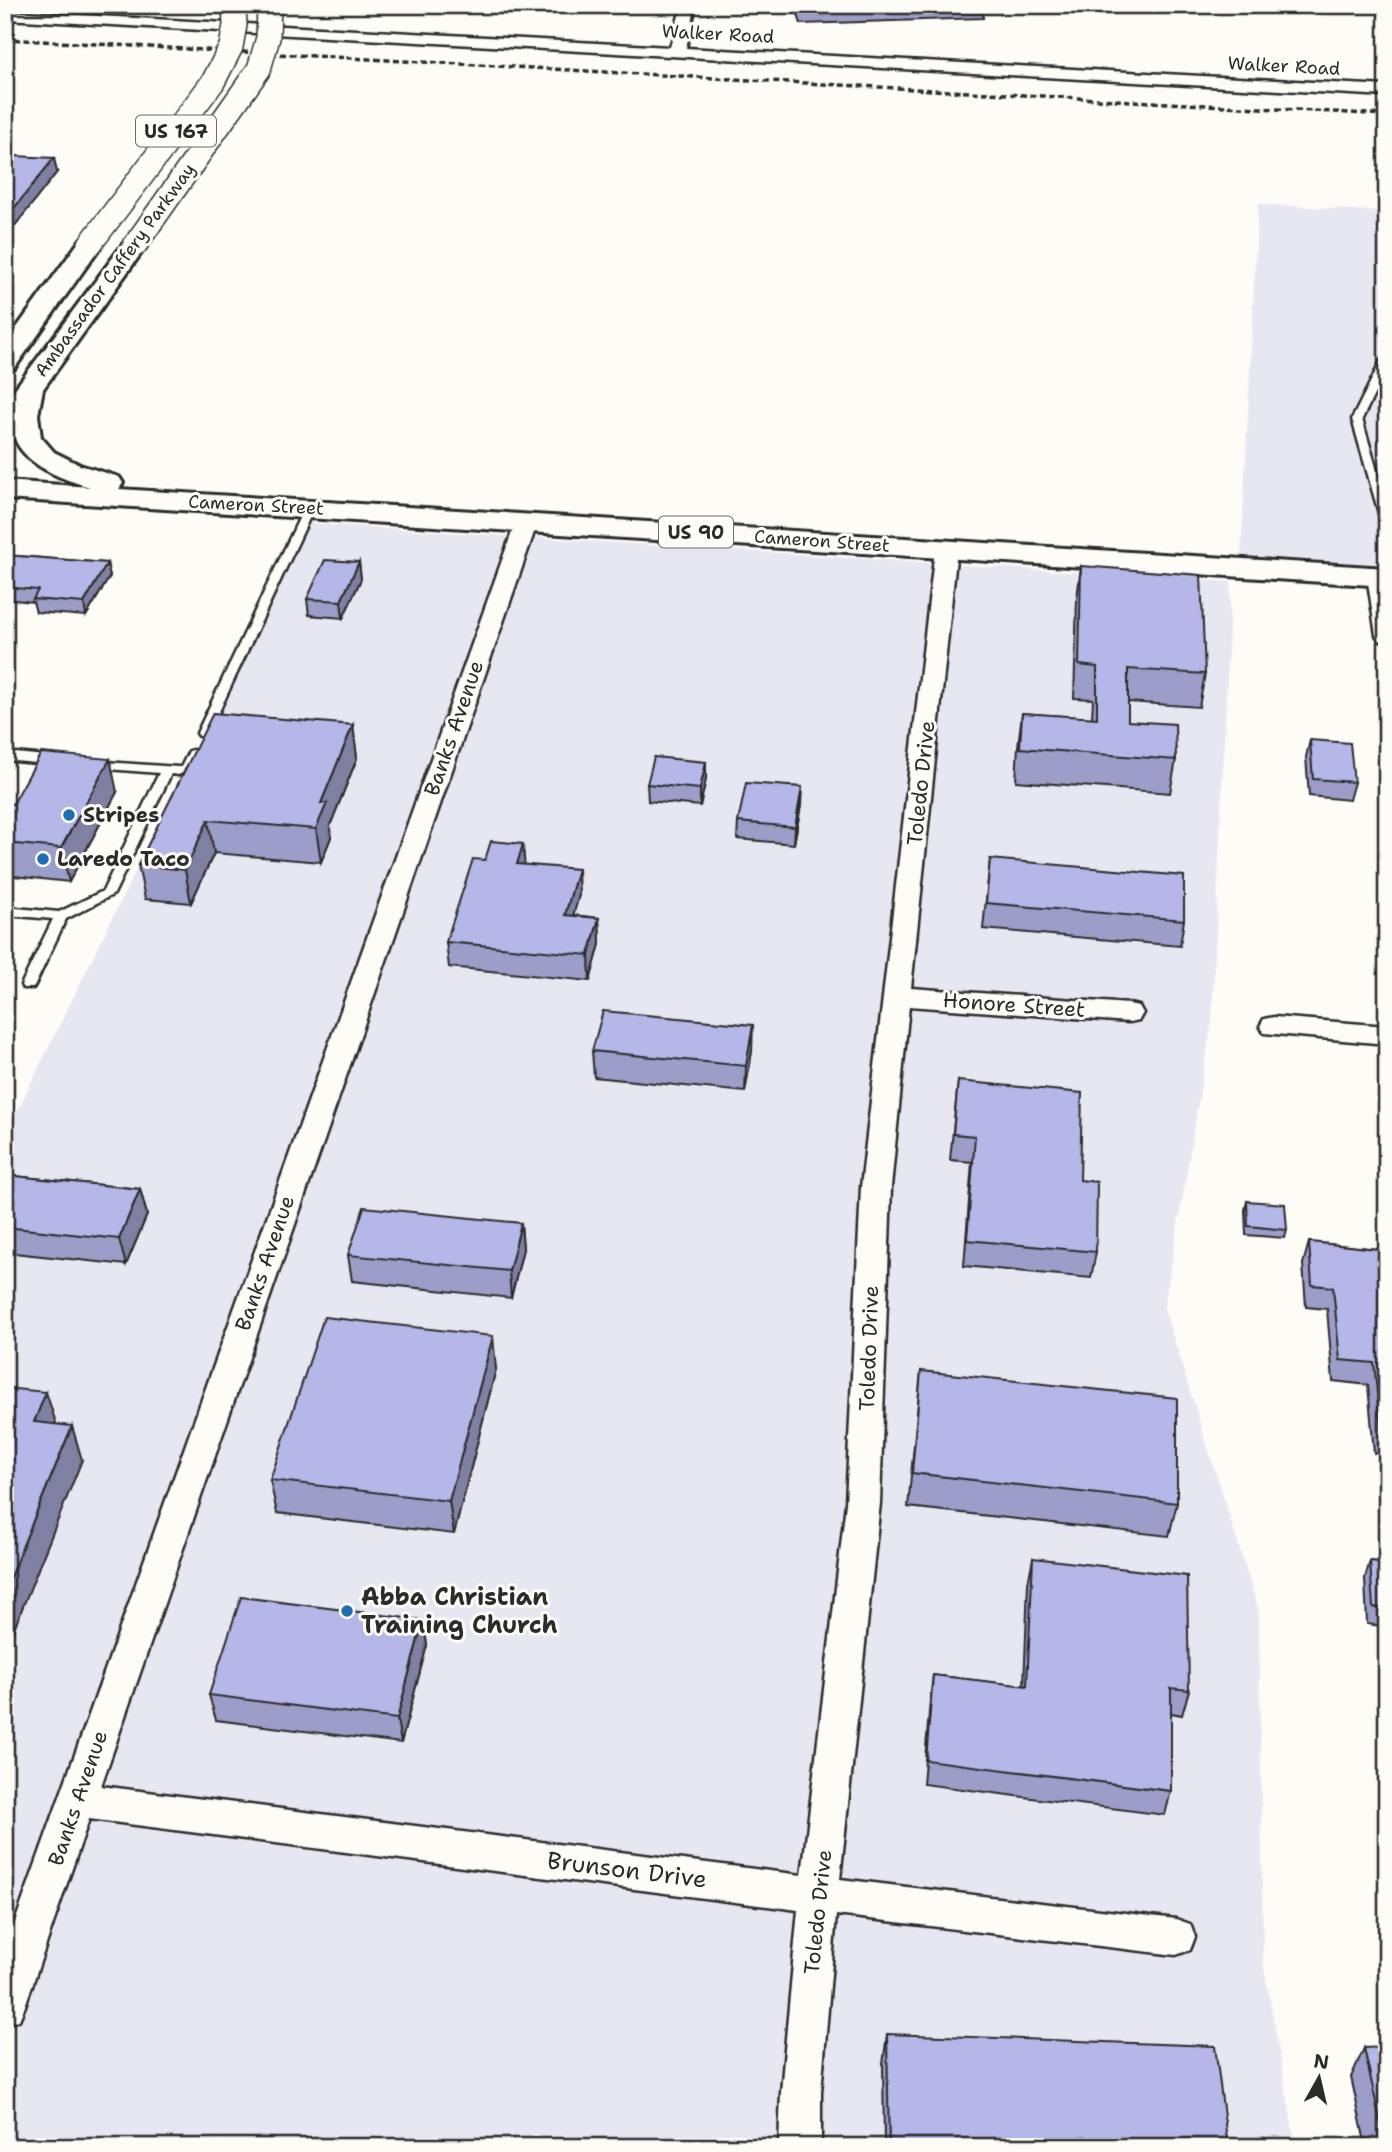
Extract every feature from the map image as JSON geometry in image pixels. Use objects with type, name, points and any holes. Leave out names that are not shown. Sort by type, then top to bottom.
[{"type":"main road","name":"Ambassador Caffery Parkway","points":[[5,363],[90,244],[212,82],[231,47],[235,25],[234,5]]},
{"type":"main road","name":"Ambassador Caffery Parkway","points":[[5,421],[135,245],[259,69],[267,48],[269,5]]},
{"type":"main road","points":[[30,385],[24,422],[28,438],[37,452],[52,463],[78,475],[190,501]]},
{"type":"main road","name":"Cameron Street","points":[[5,490],[1382,577]]},
{"type":"main road","points":[[5,507],[120,497]]},
{"type":"street","points":[[677,51],[689,5]]},
{"type":"street","name":"Walker Road","points":[[5,15],[1387,91]]},
{"type":"street","name":"Banks Avenue","points":[[5,2006],[527,521]]},
{"type":"street","name":"Toledo Drive","points":[[800,2147],[801,2092],[820,1895],[863,1503],[876,1187],[946,549]]},
{"type":"street","points":[[1382,577],[1387,635]]},
{"type":"street","name":"Honore Street","points":[[899,996],[1129,1013]]},
{"type":"street","points":[[1274,1026],[1387,1035]]},
{"type":"street","name":"Brunson Drive","points":[[77,1800],[820,1895],[1176,1937]]},
{"type":"lane","points":[[1387,359],[1357,419],[1387,524]]},
{"type":"lane","points":[[86,763],[167,770],[186,769],[309,508]]},
{"type":"lane","points":[[5,756],[73,762]]},
{"type":"lane","points":[[7,912],[61,916],[108,894],[167,770]]},
{"type":"lane","points":[[28,985],[61,916]]},
{"type":"shaded area","points":[[1258,204],[1387,212],[1387,568],[1241,558]]},
{"type":"shaded area","points":[[307,523],[1231,582],[1212,1020],[1164,1308],[1259,1611],[1263,1961],[1296,2147],[5,2147],[5,1136]]},
{"type":"building","points":[[14,156],[54,158],[5,217],[5,167]]},
{"type":"building","points":[[5,555],[107,563],[84,603],[33,599],[38,590],[5,587]]},
{"type":"building","points":[[325,560],[359,562],[341,601],[307,599]]},
{"type":"building","points":[[1081,566],[1201,575],[1205,674],[1128,669],[1128,721],[1175,724],[1176,760],[1020,748],[1022,713],[1097,718],[1097,667],[1079,665]]},
{"type":"building","points":[[213,713],[353,725],[321,803],[327,803],[316,829],[208,820],[185,870],[138,865]]},
{"type":"building","points":[[1310,740],[1350,743],[1354,782],[1313,779]]},
{"type":"building","points":[[41,753],[110,759],[61,848],[5,843],[5,803],[13,804]]},
{"type":"building","points":[[654,757],[706,762],[700,789],[647,784]]},
{"type":"building","points":[[746,783],[802,787],[795,827],[738,822]]},
{"type":"building","points":[[491,841],[523,844],[517,864],[578,869],[565,915],[599,918],[589,955],[446,942],[473,859],[485,860]]},
{"type":"building","points":[[990,859],[1184,876],[1184,920],[986,903]]},
{"type":"building","points":[[603,1011],[753,1025],[746,1066],[592,1051]]},
{"type":"building","points":[[958,1081],[1082,1093],[1080,1180],[1097,1182],[1096,1252],[967,1240],[975,1136],[953,1134]]},
{"type":"building","points":[[5,1175],[140,1189],[119,1239],[5,1227]]},
{"type":"building","points":[[1247,1201],[1285,1204],[1287,1230],[1248,1226]]},
{"type":"building","points":[[364,1207],[521,1223],[509,1271],[348,1255]]},
{"type":"building","points":[[1309,1242],[1387,1250],[1387,1432],[1381,1431],[1374,1363],[1340,1360],[1333,1287],[1312,1285]]},
{"type":"building","points":[[324,1317],[493,1336],[449,1501],[270,1480]]},
{"type":"building","points":[[921,1371],[1177,1398],[1177,1503],[912,1473]]},
{"type":"building","points":[[5,1388],[46,1392],[34,1422],[72,1426],[5,1589]]},
{"type":"building","points":[[1033,1558],[1187,1576],[1189,1690],[1171,1688],[1171,1791],[926,1760],[933,1675],[1027,1686]]},
{"type":"building","points":[[1370,1561],[1387,1563],[1387,1609],[1373,1607]]},
{"type":"building","points":[[241,1597],[423,1620],[397,1719],[209,1695]]},
{"type":"building","points":[[887,2034],[1215,2046],[1228,2147],[889,2147]]},
{"type":"building","points":[[1387,2047],[1387,2147],[1386,2147],[1364,2048]]},
{"type":"railway","points":[[5,39],[1387,115]]},
{"type":"place","name":"Stripes","points":[[69,815]]},
{"type":"place","name":"Laredo Taco","points":[[43,859]]},
{"type":"place","name":"Abba Christian Training Church","points":[[347,1611]]}]
